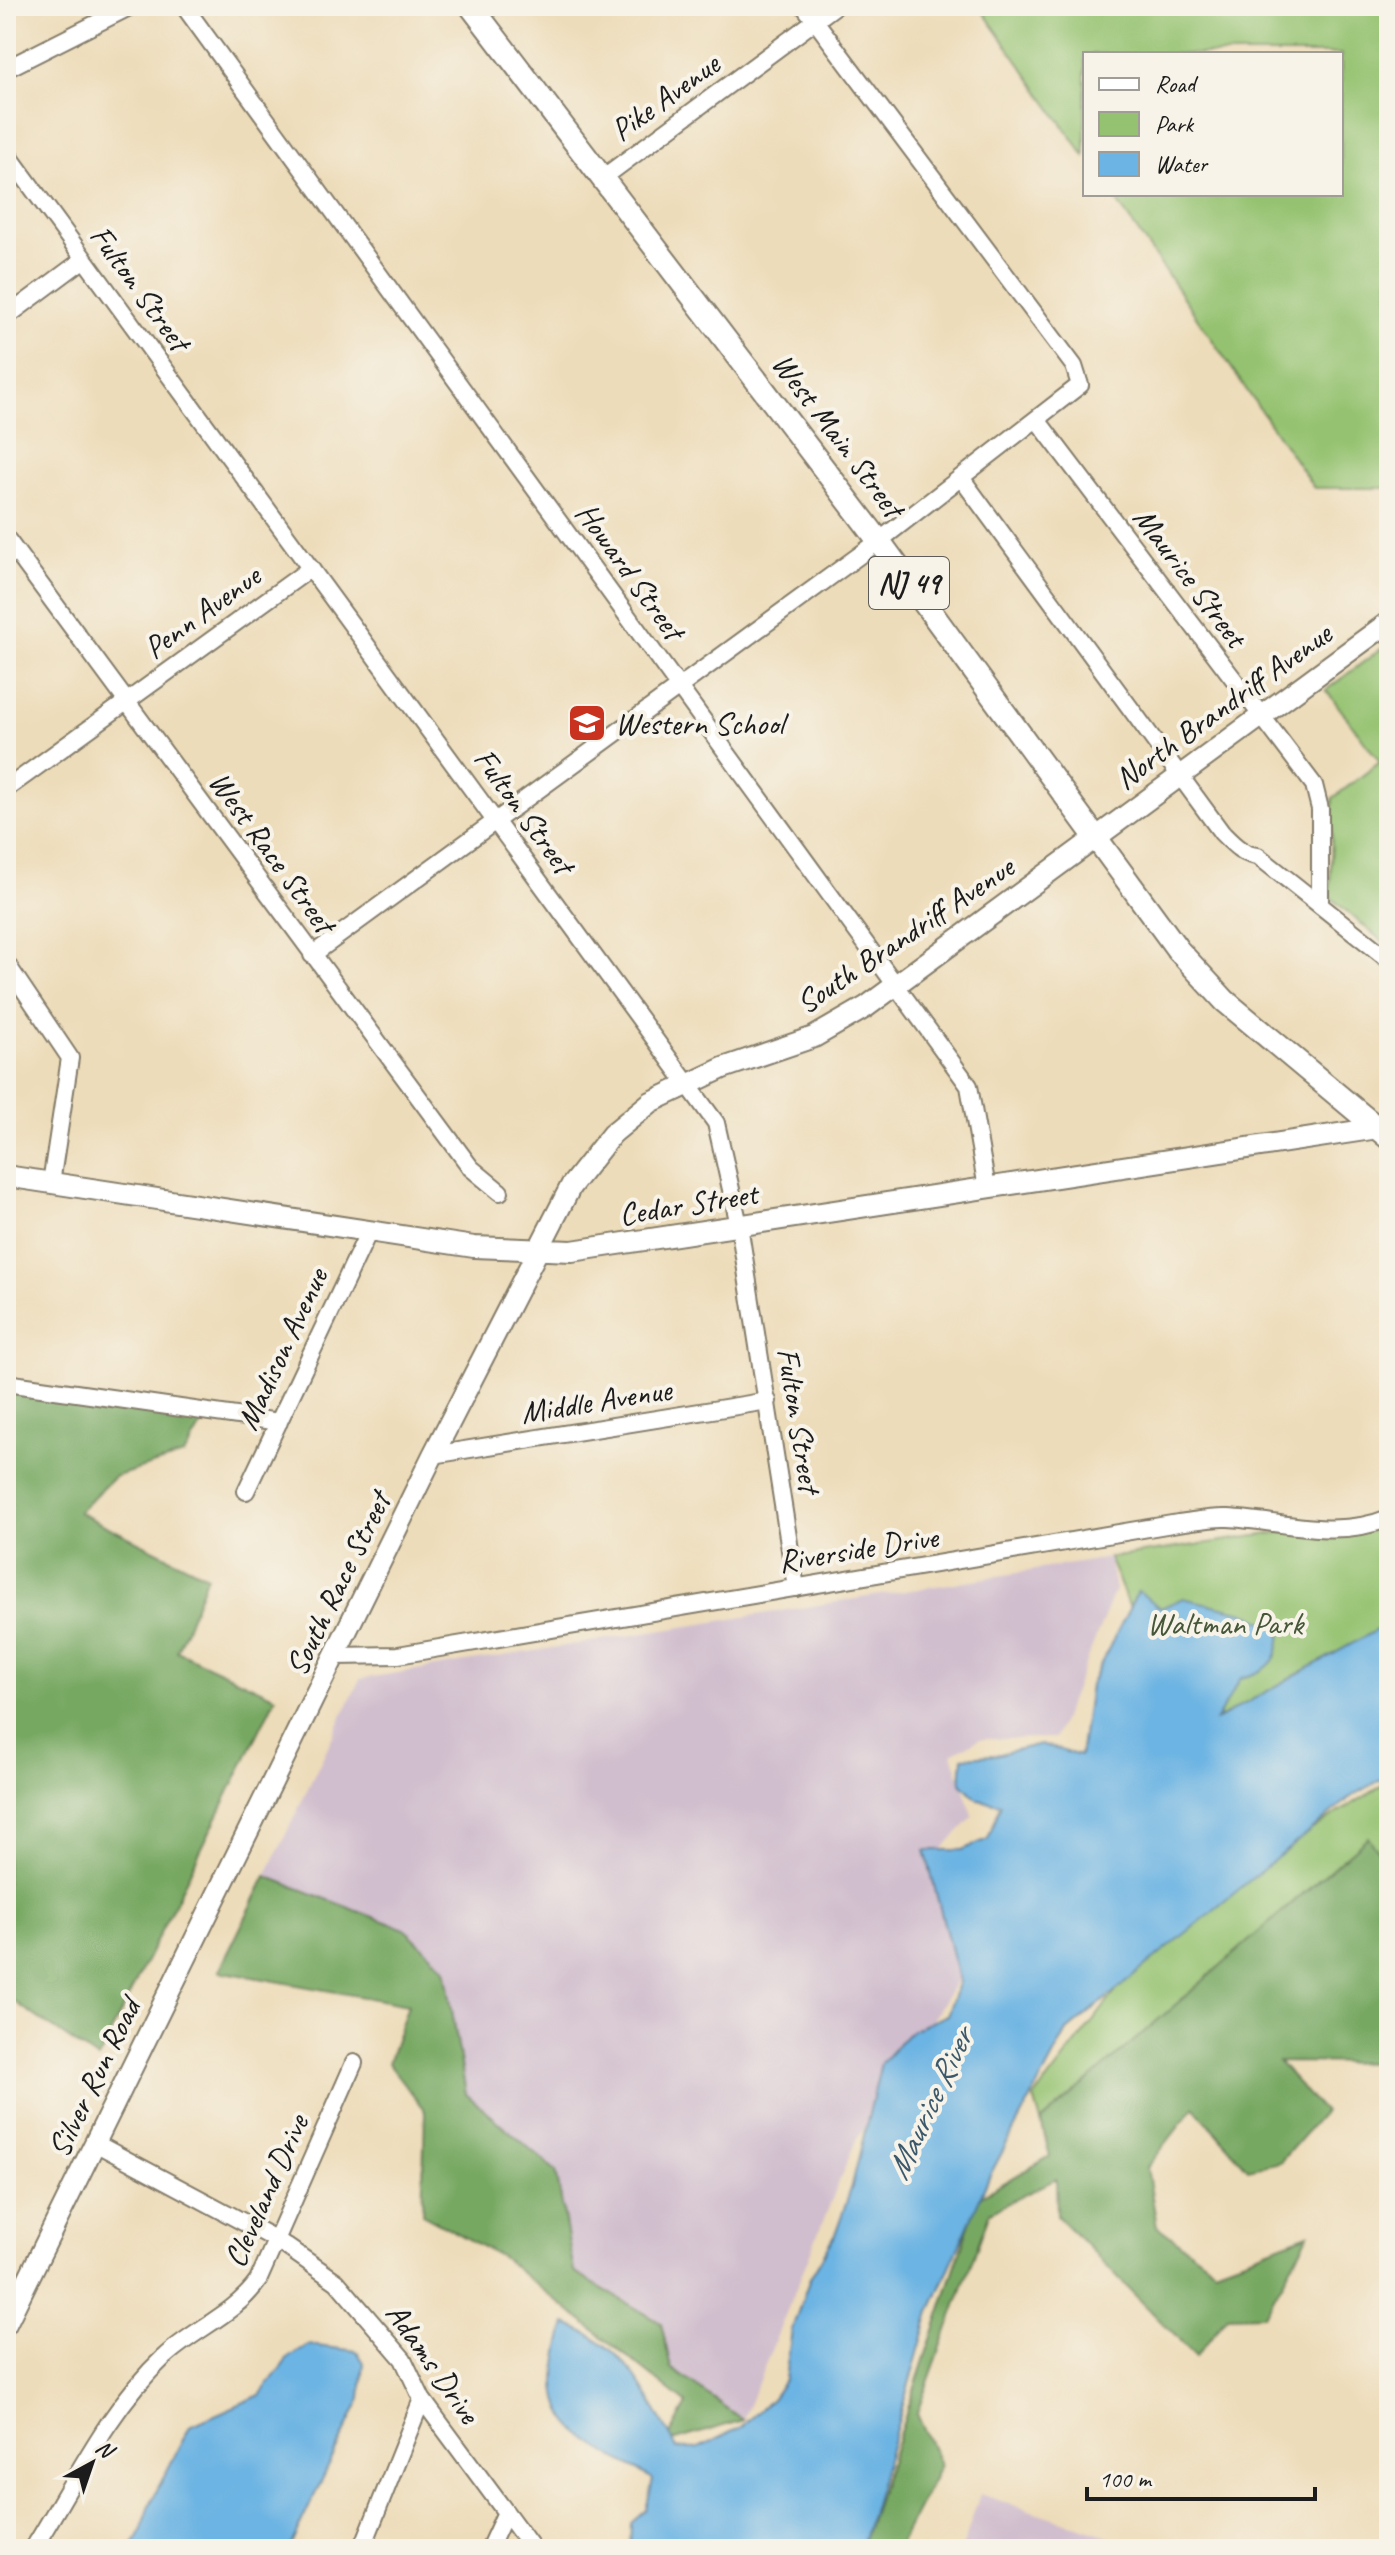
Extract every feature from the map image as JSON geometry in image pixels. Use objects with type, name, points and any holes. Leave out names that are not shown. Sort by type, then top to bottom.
[{"type":"highway","name":"West Main Street","points":[[471,6],[879,541],[1093,839],[1209,987],[1383,1133]]},
{"type":"main road","name":"North Brandriff Avenue","points":[[1093,839],[1389,622]]},
{"type":"main road","name":"South Brandriff Avenue","points":[[537,1250],[571,1186],[612,1134],[651,1102],[689,1083],[814,1037],[895,986],[1093,839]]},
{"type":"main road","name":"Cedar Street","points":[[6,1176],[474,1247],[537,1250],[607,1247],[987,1188],[1383,1133]]},
{"type":"main road","name":"South Race Street","points":[[194,1945],[433,1455],[537,1250]]},
{"type":"main road","name":"Silver Run Road","points":[[6,2324],[194,1945]]},
{"type":"street","points":[[6,69],[131,6]]},
{"type":"street","name":"Howard Street","points":[[184,6],[969,1086],[987,1188]]},
{"type":"street","points":[[312,955],[879,541],[1038,421],[1080,385],[1074,366],[804,6]]},
{"type":"street","name":"Pike Avenue","points":[[604,177],[835,6]]},
{"type":"street","name":"Fulton Street","points":[[6,152],[716,1123],[739,1225],[796,1588]]},
{"type":"street","points":[[6,317],[84,259]]},
{"type":"street","name":"Maurice Street","points":[[1038,421],[1306,774],[1319,796],[1320,902]]},
{"type":"street","points":[[962,479],[1230,841],[1248,855],[1258,856],[1320,902],[1389,960]]},
{"type":"street","name":"West Race Street","points":[[6,538],[471,1168],[500,1192]]},
{"type":"street","name":"Penn Avenue","points":[[6,789],[311,568]]},
{"type":"street","points":[[6,963],[70,1058],[51,1183]]},
{"type":"street","name":"Madison Avenue","points":[[246,1491],[369,1231]]},
{"type":"street","points":[[6,1383],[279,1422]]},
{"type":"street","name":"Middle Avenue","points":[[433,1455],[768,1401]]},
{"type":"street","name":"Riverside Drive","points":[[335,1656],[398,1655],[1187,1521],[1232,1518],[1334,1530],[1374,1524],[1389,1518]]},
{"type":"street","name":"Cleveland Drive","points":[[33,2549],[131,2391],[165,2356],[244,2300],[258,2281],[354,2063]]},
{"type":"street","name":"Adams Drive","points":[[95,2143],[277,2240],[337,2282],[403,2359],[422,2399],[533,2549]]},
{"type":"street","points":[[362,2549],[422,2399]]},
{"type":"street","points":[[489,2549],[506,2512]]},
{"type":"shaded area","points":[[1109,1558],[1115,1590],[1055,1738],[979,1739],[952,1754],[973,1817],[931,1861],[968,1963],[855,2142],[743,2420],[671,2368],[661,2323],[574,2272],[556,2171],[465,2094],[445,1968],[405,1929],[266,1876],[360,1679]]},
{"type":"shaded area","points":[[980,2494],[1148,2549],[962,2549]]},
{"type":"green space","points":[[979,6],[1389,6],[1389,488],[1314,488],[1113,196],[1343,196],[1343,52],[1083,52],[1083,153]]},
{"type":"green space","points":[[1389,643],[1389,947],[1330,897],[1333,798],[1380,762],[1326,690]]},
{"type":"green space","points":[[6,1384],[206,1418],[184,1455],[114,1477],[78,1512],[207,1576],[177,1651],[276,1697],[98,2059],[6,1996]]},
{"type":"green space","name":"Waltman Park","points":[[1389,1516],[1389,1623],[1214,1721],[1161,1682],[1109,1558]]},
{"type":"green space","points":[[1389,1781],[1389,1865],[1367,1838],[1041,2122],[1034,2098],[1173,1917]]},
{"type":"green space","points":[[1368,1837],[1389,1865],[1389,2063],[1278,2062],[1324,2112],[1280,2162],[1248,2169],[1194,2107],[1147,2168],[1157,2226],[1215,2269],[1309,2234],[1264,2315],[1227,2316],[1196,2357],[1057,2216],[1056,2179],[990,2212],[917,2413],[940,2465],[897,2549],[861,2549],[978,2198],[1050,2156],[1041,2122]]},
{"type":"green space","points":[[266,1876],[405,1929],[445,1968],[466,2094],[556,2171],[574,2272],[661,2323],[671,2368],[743,2420],[666,2443],[687,2404],[500,2256],[422,2214],[425,2111],[388,2063],[408,2005],[219,1971]]},
{"type":"water","name":"Maurice River","points":[[1138,1591],[1161,1608],[1183,1598],[1244,1612],[1281,1630],[1278,1650],[1271,1663],[1259,1672],[1241,1678],[1216,1720],[1389,1623],[1389,1775],[1351,1797],[1067,2031],[990,2175],[930,2312],[861,2549],[630,2549],[631,2523],[646,2510],[653,2479],[583,2437],[560,2406],[556,2384],[566,2324],[588,2334],[621,2359],[645,2391],[677,2448],[697,2449],[741,2427],[771,2399],[785,2379],[792,2329],[810,2278],[834,2237],[852,2186],[881,2063],[912,2030],[947,2015],[959,1982],[925,1850],[962,1850],[988,1839],[1001,1804],[978,1800],[961,1783],[963,1757],[995,1755],[1040,1744],[1080,1756],[1090,1685]]},
{"type":"water","points":[[308,2345],[357,2351],[364,2363],[361,2398],[289,2549],[128,2549],[139,2537],[152,2500],[190,2426],[260,2395],[289,2357]]},
{"type":"place","name":"Western School","points":[[587,723]]}]
